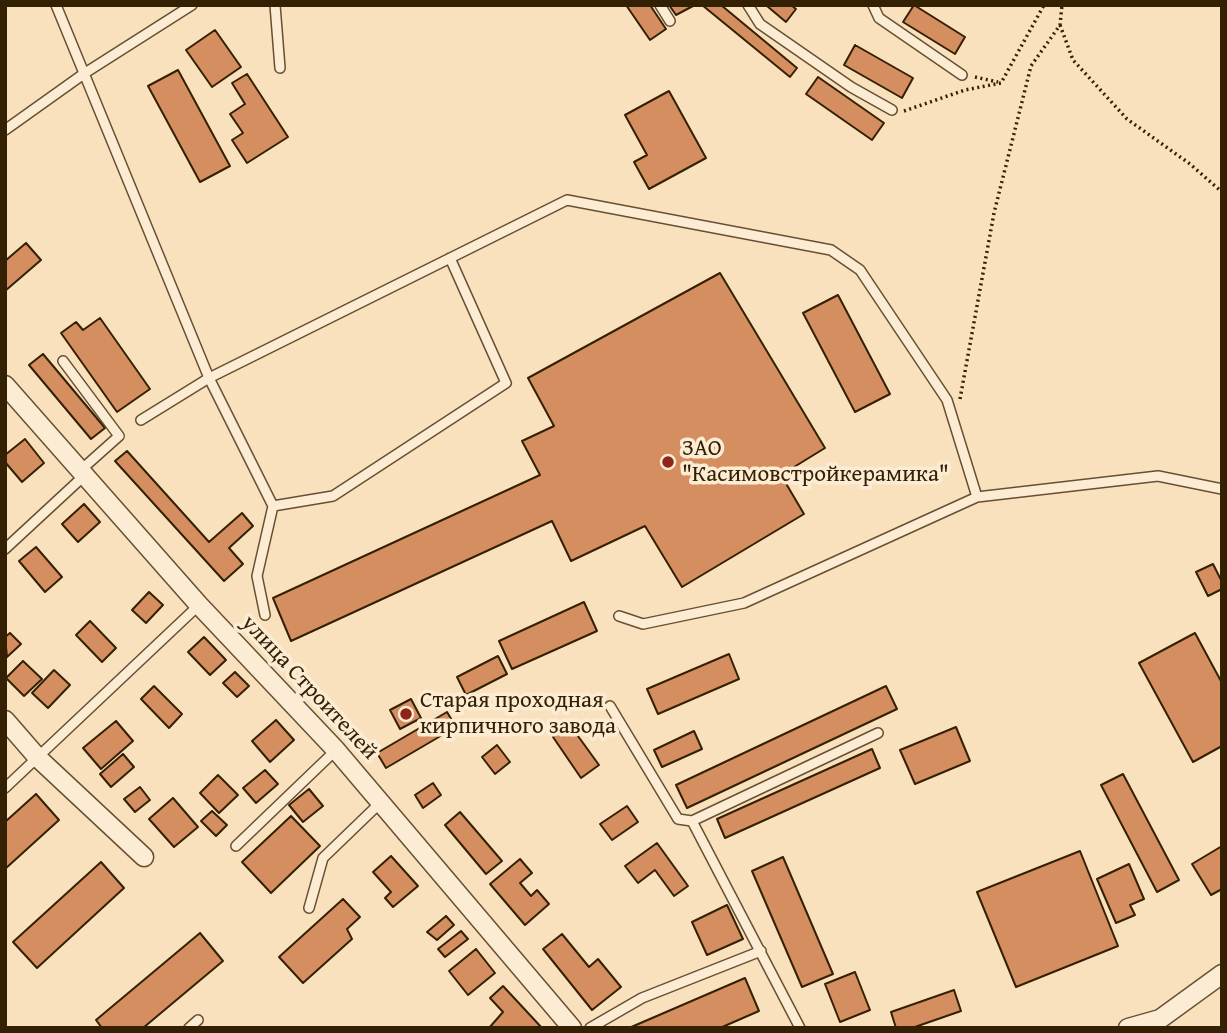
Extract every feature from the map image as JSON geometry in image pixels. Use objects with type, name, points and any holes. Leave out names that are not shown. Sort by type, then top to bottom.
[{"type":"street","name":"улица Строителей","points":[[5,385],[85,472],[199,606],[337,750],[572,1028]]},
{"type":"street","points":[[5,720],[38,758],[144,857]]},
{"type":"street","points":[[1128,1028],[1163,1023],[1222,974]]},
{"type":"lane","points":[[56,5],[209,377],[273,506],[257,576],[265,615]]},
{"type":"lane","points":[[5,130],[85,73],[192,5]]},
{"type":"lane","points":[[275,5],[281,68]]},
{"type":"lane","points":[[660,5],[670,21]]},
{"type":"lane","points":[[748,5],[760,24],[851,88],[892,110]]},
{"type":"lane","points":[[873,5],[879,18],[962,75]]},
{"type":"lane","points":[[141,420],[209,377],[566,200],[831,250],[860,270],[947,400],[977,497]]},
{"type":"lane","points":[[273,506],[333,496],[506,383],[450,258]]},
{"type":"lane","points":[[5,549],[119,436],[63,360]]},
{"type":"lane","points":[[618,616],[643,625],[744,603],[977,497],[1158,476],[1222,489]]},
{"type":"lane","points":[[5,788],[199,606]]},
{"type":"lane","points":[[610,706],[678,819],[692,821],[878,733]]},
{"type":"lane","points":[[236,846],[337,750]]},
{"type":"lane","points":[[309,908],[323,858],[380,803]]},
{"type":"lane","points":[[692,821],[800,1028]]},
{"type":"lane","points":[[590,1028],[642,998],[761,951]]},
{"type":"lane","points":[[189,1028],[198,1020]]},
{"type":"path","points":[[1001,83],[1044,5]]},
{"type":"path","points":[[1062,5],[1060,25],[1073,60],[1127,118],[1222,191]]},
{"type":"path","points":[[954,425],[995,213],[1031,66],[1060,25]]},
{"type":"path","points":[[962,75],[1001,83]]},
{"type":"path","points":[[892,110],[910,111],[965,90],[1001,83]]},
{"type":"building","points":[[626,5],[650,5],[666,29],[650,40]]},
{"type":"building","points":[[669,5],[692,5],[693,6],[676,15]]},
{"type":"building","points":[[702,5],[721,5],[797,68],[790,77]]},
{"type":"building","points":[[791,5],[796,9],[786,22],[767,6]]},
{"type":"building","points":[[914,5],[965,37],[955,54],[903,22]]},
{"type":"building","points":[[215,30],[241,67],[212,87],[186,50]]},
{"type":"building","points":[[855,45],[913,78],[902,98],[844,65]]},
{"type":"building","points":[[178,70],[230,166],[200,182],[148,86]]},
{"type":"building","points":[[247,74],[288,137],[247,163],[232,140],[243,133],[230,114],[245,104],[232,83]]},
{"type":"building","points":[[818,77],[884,123],[872,140],[806,94]]},
{"type":"building","points":[[669,91],[706,158],[649,189],[634,162],[647,155],[625,115]]},
{"type":"building","points":[[26,243],[41,260],[5,291],[5,261]]},
{"type":"building","name":"ЗАО \"Касимовстройкерамика\"","points":[[720,273],[825,448],[781,475],[804,514],[682,587],[645,526],[571,561],[552,521],[291,641],[273,598],[540,475],[522,441],[554,426],[528,378]]},
{"type":"building","points":[[838,295],[890,394],[855,412],[803,313]]},
{"type":"building","points":[[100,318],[150,389],[117,412],[61,333],[76,322],[83,330]]},
{"type":"building","points":[[43,354],[105,428],[91,439],[29,365]]},
{"type":"building","points":[[25,439],[44,463],[22,482],[5,462],[5,455]]},
{"type":"building","points":[[127,451],[209,542],[242,513],[253,526],[229,548],[243,564],[224,581],[115,461]]},
{"type":"building","points":[[84,504],[100,522],[78,542],[62,524]]},
{"type":"building","points":[[36,547],[62,577],[45,592],[19,561]]},
{"type":"building","points":[[1213,564],[1222,582],[1222,589],[1208,596],[1196,572]]},
{"type":"building","points":[[149,592],[163,605],[146,623],[132,610]]},
{"type":"building","points":[[584,602],[597,631],[512,669],[499,641]]},
{"type":"building","points":[[90,621],[116,648],[102,662],[76,635]]},
{"type":"building","points":[[10,633],[21,644],[7,657],[5,637]]},
{"type":"building","points":[[1195,633],[1222,683],[1222,746],[1193,762],[1139,663]]},
{"type":"building","points":[[204,637],[226,660],[210,675],[188,652]]},
{"type":"building","points":[[729,654],[739,679],[658,714],[647,689]]},
{"type":"building","points":[[498,656],[507,674],[466,695],[457,677]]},
{"type":"building","points":[[23,661],[42,679],[24,696],[6,678]]},
{"type":"building","points":[[54,670],[70,685],[48,708],[32,693]]},
{"type":"building","points":[[235,672],[249,686],[237,697],[223,683]]},
{"type":"building","points":[[154,686],[182,714],[169,728],[141,699]]},
{"type":"building","points":[[886,686],[897,709],[687,808],[676,785]]},
{"type":"building","name":"Старая проходная кирпичного завода","points":[[411,699],[421,718],[400,729],[390,710]]},
{"type":"building","points":[[447,712],[456,727],[386,768],[377,753]]},
{"type":"building","points":[[276,720],[294,740],[270,762],[252,741]]},
{"type":"building","points":[[116,721],[133,741],[101,769],[83,748]]},
{"type":"building","points":[[570,725],[599,765],[581,778],[553,737]]},
{"type":"building","points":[[956,727],[970,761],[915,784],[900,750]]},
{"type":"building","points":[[694,731],[702,749],[662,767],[654,750]]},
{"type":"building","points":[[497,745],[510,762],[495,774],[482,757]]},
{"type":"building","points":[[872,749],[880,768],[725,838],[717,819]]},
{"type":"building","points":[[123,754],[134,767],[111,787],[100,774]]},
{"type":"building","points":[[265,770],[278,784],[256,803],[243,788]]},
{"type":"building","points":[[1123,774],[1179,880],[1157,892],[1101,785]]},
{"type":"building","points":[[218,775],[238,795],[219,813],[200,793]]},
{"type":"building","points":[[433,783],[441,795],[423,808],[415,795]]},
{"type":"building","points":[[140,787],[150,800],[135,812],[124,799]]},
{"type":"building","points":[[309,789],[323,806],[303,822],[289,805]]},
{"type":"building","points":[[36,794],[59,820],[5,869],[5,822]]},
{"type":"building","points":[[173,798],[198,827],[174,847],[149,819]]},
{"type":"building","points":[[627,806],[638,822],[612,840],[600,824]]},
{"type":"building","points":[[212,811],[227,825],[216,836],[201,821]]},
{"type":"building","points":[[460,812],[502,861],[486,874],[445,825]]},
{"type":"building","points":[[291,816],[320,846],[271,893],[242,862]]},
{"type":"building","points":[[657,843],[688,886],[674,896],[655,870],[638,883],[625,866]]},
{"type":"building","points":[[1222,846],[1222,889],[1211,895],[1192,864]]},
{"type":"building","points":[[1080,851],[1118,946],[1016,987],[977,892]]},
{"type":"building","points":[[391,856],[418,886],[393,907],[385,898],[391,892],[373,872]]},
{"type":"building","points":[[783,857],[833,974],[802,987],[752,871]]},
{"type":"building","points":[[520,859],[532,873],[520,883],[531,896],[537,890],[549,904],[525,925],[490,884]]},
{"type":"building","points":[[101,862],[124,888],[37,968],[13,942]]},
{"type":"building","points":[[1129,864],[1144,899],[1130,905],[1135,915],[1116,923],[1097,879]]},
{"type":"building","points":[[343,899],[360,917],[347,929],[352,939],[303,983],[279,957]]},
{"type":"building","points":[[727,905],[743,939],[707,955],[692,922]]},
{"type":"building","points":[[446,916],[454,925],[437,940],[427,932]]},
{"type":"building","points":[[461,931],[468,939],[445,957],[438,949]]},
{"type":"building","points":[[200,933],[223,961],[143,1028],[102,1028],[96,1020]]},
{"type":"building","points":[[562,934],[589,967],[598,959],[621,987],[592,1010],[543,949]]},
{"type":"building","points":[[476,949],[495,973],[468,995],[449,971]]},
{"type":"building","points":[[855,972],[870,1010],[840,1022],[825,984]]},
{"type":"building","points":[[745,978],[759,1011],[720,1028],[629,1028]]},
{"type":"building","points":[[503,986],[542,1028],[489,1028],[503,1012],[490,998]]},
{"type":"building","points":[[954,990],[961,1011],[912,1028],[896,1028],[891,1012]]},
{"type":"place","name":"ЗАО \"Касимовстройкерамика\"","points":[[668,462]]},
{"type":"place","name":"Старая проходная кирпичного завода","points":[[406,714]]}]
